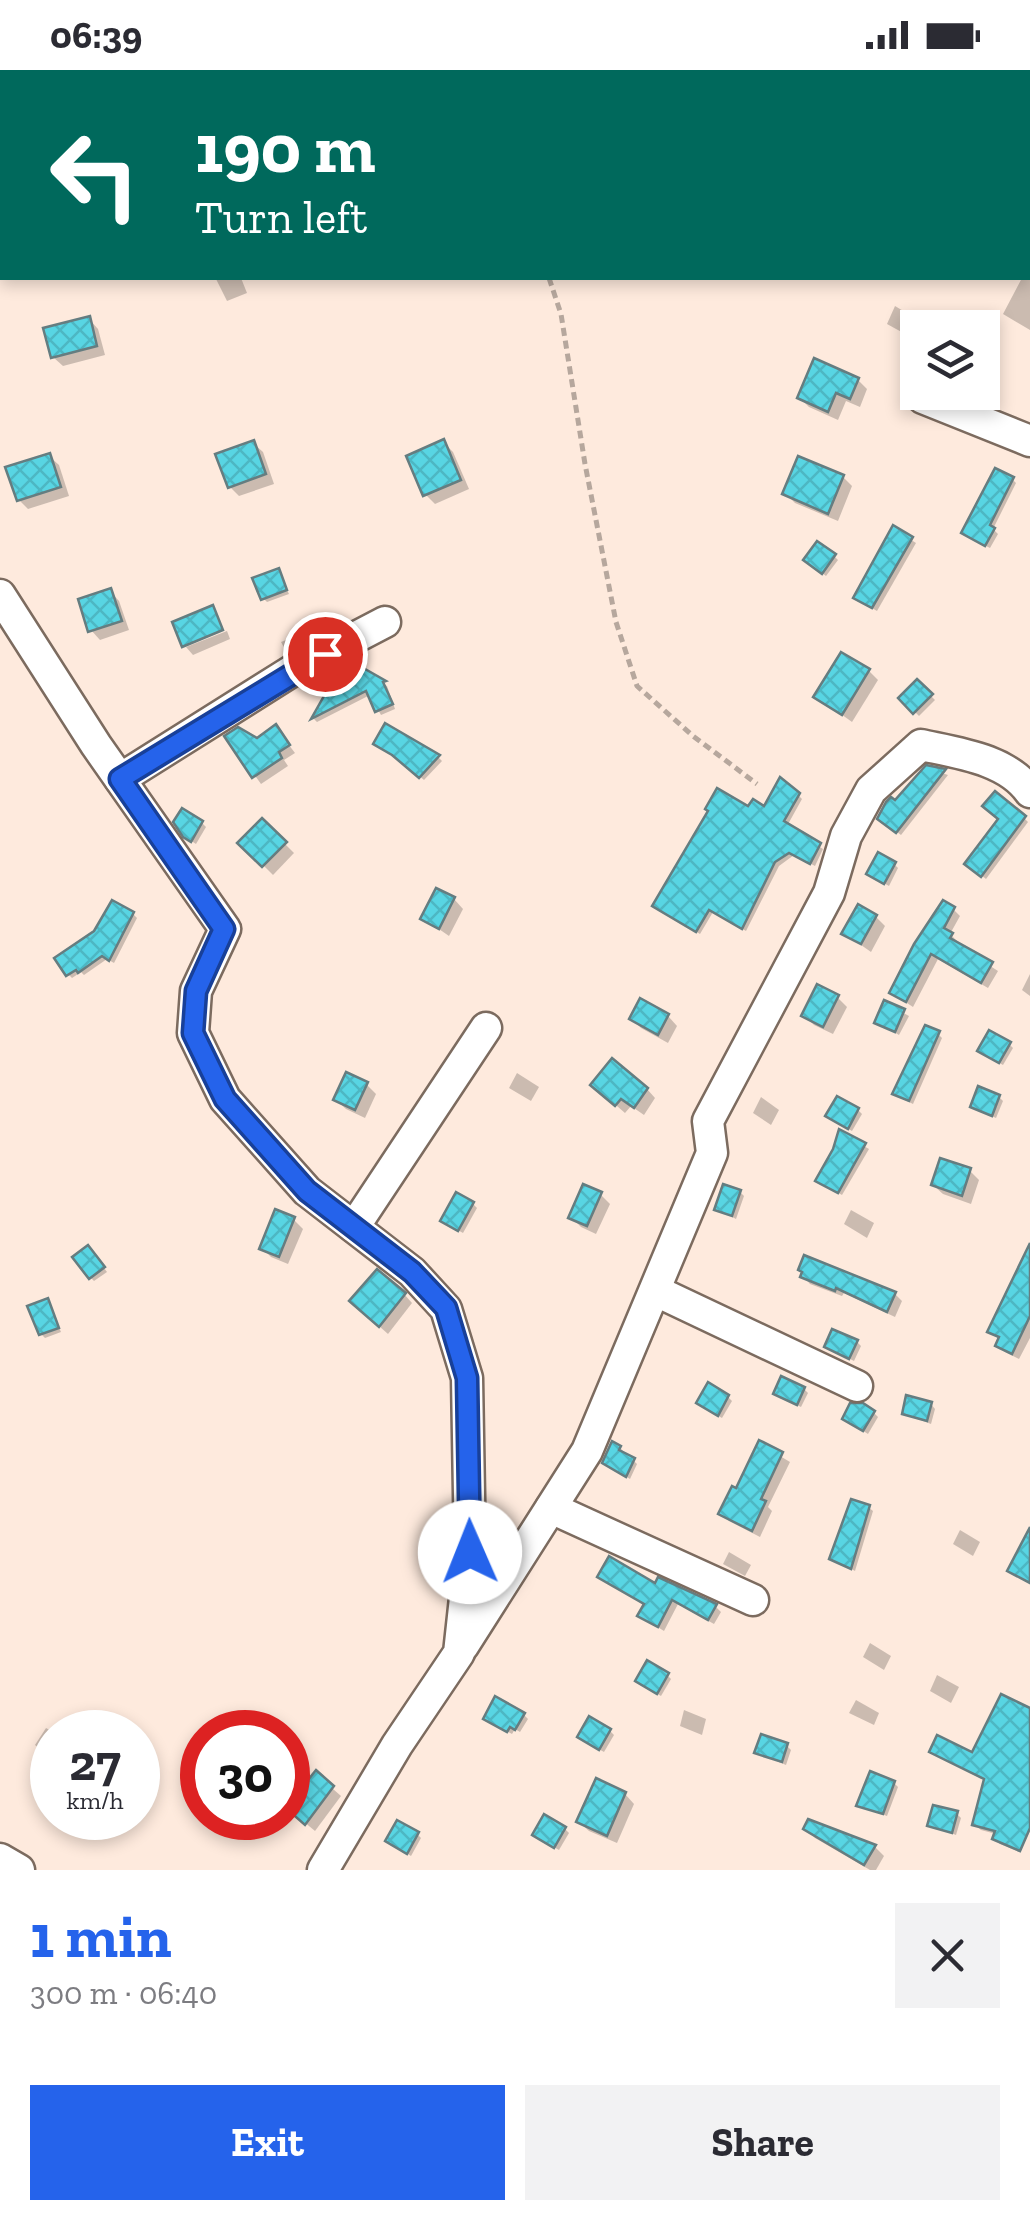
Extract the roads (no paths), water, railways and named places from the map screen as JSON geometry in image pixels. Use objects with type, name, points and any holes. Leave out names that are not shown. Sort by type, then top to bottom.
[{"type":"street","points":[[953,410],[1030,441]]},
{"type":"street","points":[[0,595],[224,929],[196,991],[193,1033],[225,1099],[307,1191],[412,1272],[446,1308],[467,1378],[470,1552],[458,1653]]},
{"type":"street","points":[[120,779],[295,669],[385,622]]},
{"type":"street","points":[[322,1870],[397,1745],[587,1451],[712,1153],[708,1121],[828,893],[846,836],[871,790],[921,745],[973,756],[1021,779],[1030,792]]},
{"type":"street","points":[[354,1228],[486,1028]]},
{"type":"street","points":[[656,1291],[857,1386]]},
{"type":"street","points":[[550,1508],[753,1600]]},
{"type":"street","points":[[0,1859],[20,1870]]}]
